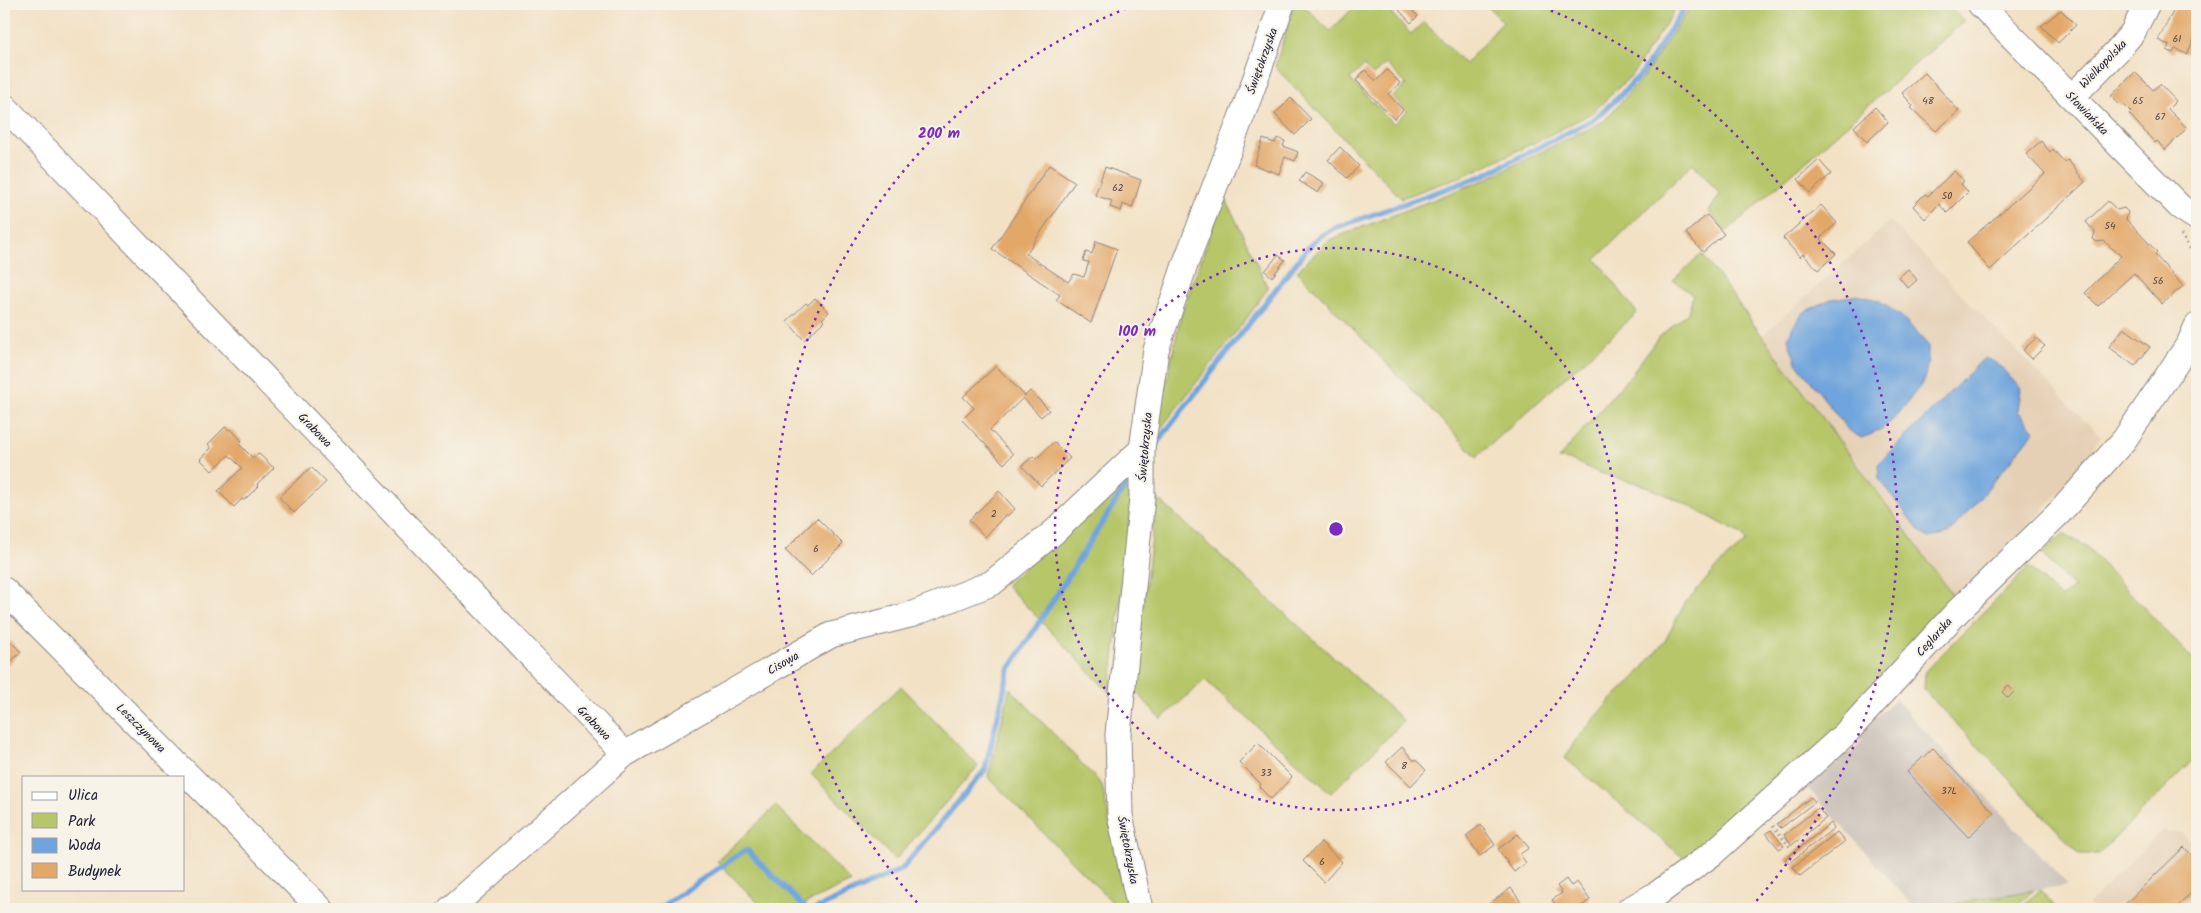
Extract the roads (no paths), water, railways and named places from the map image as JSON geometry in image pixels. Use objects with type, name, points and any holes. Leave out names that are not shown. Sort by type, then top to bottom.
[{"type":"street","name":"Świętokrzyska","points":[[1140,909],[1120,814],[1118,734],[1142,498],[1138,452],[1156,350],[1186,262],[1282,4]]},
{"type":"street","name":"Słowiańska","points":[[1980,4],[2180,207],[2197,218]]},
{"type":"street","name":"Wielkopolska","points":[[2072,97],[2133,32],[2147,4]]},
{"type":"street","name":"Grabowa","points":[[8,120],[625,754]]},
{"type":"street","name":"Ceglarska","points":[[1630,909],[1657,894],[1713,854],[1844,735],[1957,612],[2060,512],[2124,440],[2189,344],[2197,326]]},
{"type":"street","name":"Cisowa","points":[[450,909],[625,754],[831,635],[910,615],[992,583],[1054,532],[1138,452]]},
{"type":"street","name":"Leszczynowa","points":[[4,590],[321,909]]},
{"type":"water","points":[[1858,295],[1878,300],[1902,317],[1928,345],[1926,370],[1921,385],[1885,427],[1861,438],[1848,430],[1796,362],[1788,339],[1792,328],[1804,312],[1831,299]]},
{"type":"water","points":[[1984,358],[1996,362],[2021,389],[2018,411],[2035,431],[1948,534],[1928,538],[1920,532],[1879,479],[1878,464]]},
{"type":"waterway","points":[[1153,448],[1317,238],[1332,229],[1482,176],[1593,120],[1642,73],[1687,4]]},
{"type":"waterway","points":[[816,909],[902,869],[985,770],[1009,670],[1128,482]]},
{"type":"waterway","points":[[658,909],[744,851],[748,851],[806,909]]}]
